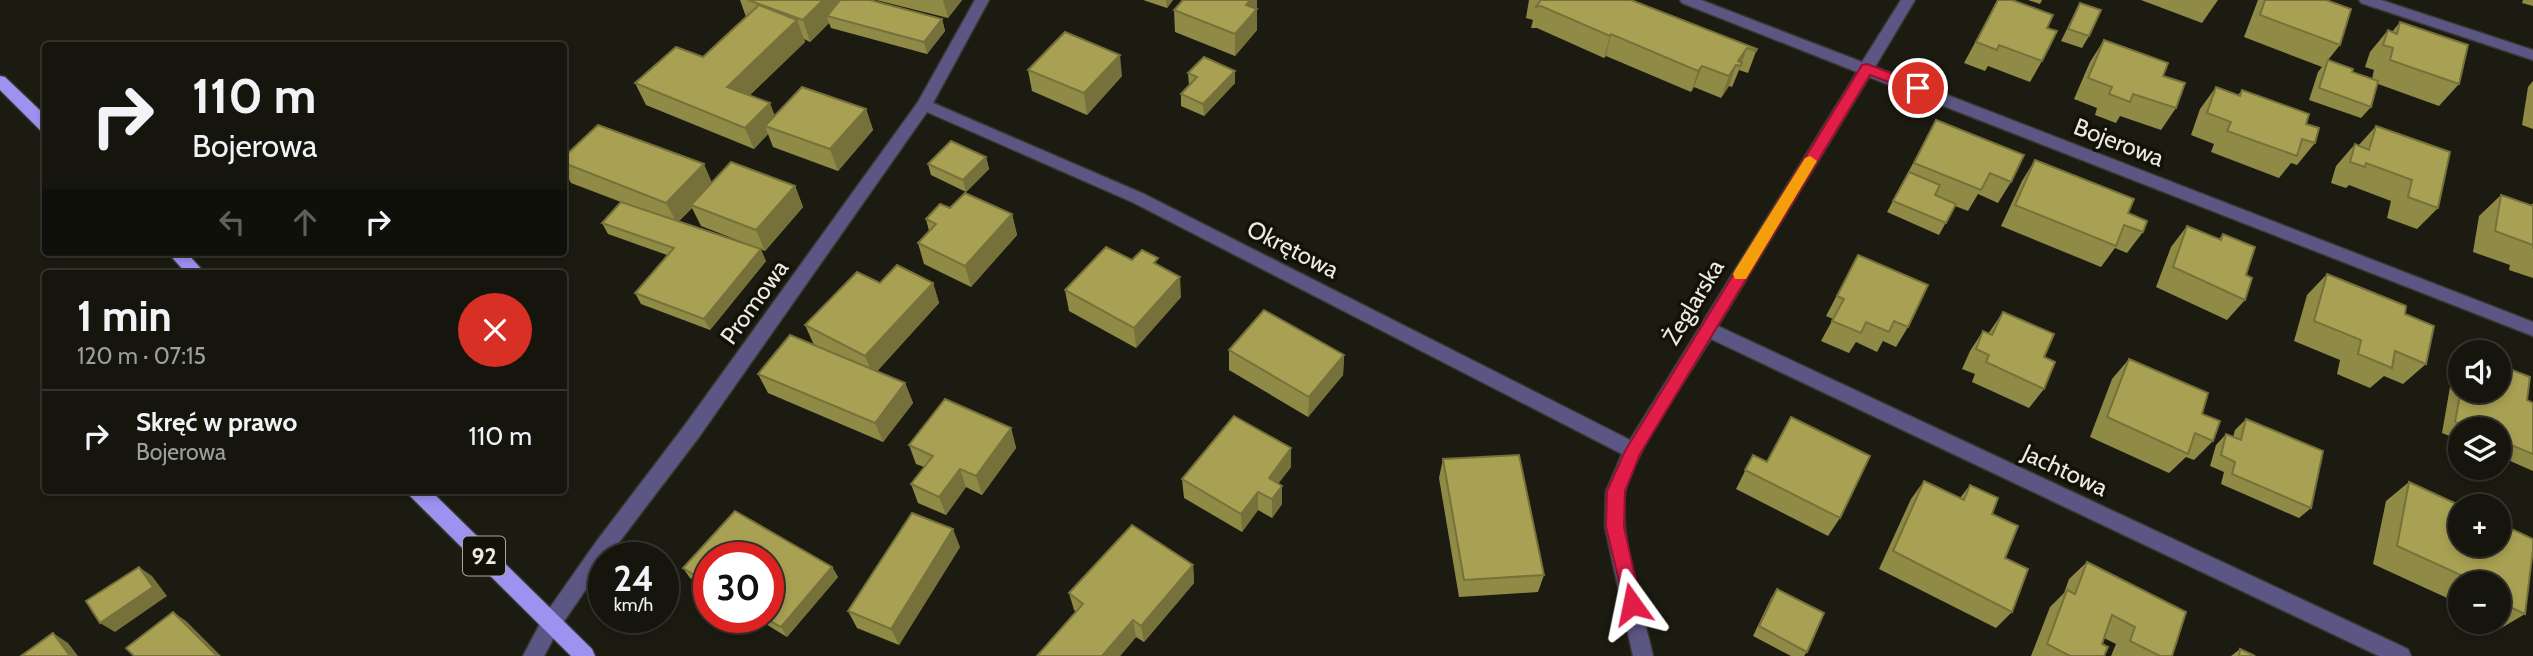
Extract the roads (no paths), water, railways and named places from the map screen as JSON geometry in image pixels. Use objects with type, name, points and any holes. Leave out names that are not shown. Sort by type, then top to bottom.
[{"type":"main road","points":[[0,81],[42,122]]},
{"type":"main road","points":[[179,256],[194,270]]},
{"type":"main road","name":"92","points":[[420,494],[585,656]]},
{"type":"street","name":"Promowa","points":[[534,656],[551,623],[924,105],[982,0]]},
{"type":"street","name":"Bojerowa","points":[[1687,0],[2533,329]]},
{"type":"street","name":"Żeglarska","points":[[1643,656],[1615,527],[1616,491],[1633,451],[1908,0]]},
{"type":"street","points":[[2366,0],[2533,55]]},
{"type":"street","name":"Okrętowa","points":[[924,105],[1138,198],[1633,451]]},
{"type":"street","name":"Jachtowa","points":[[1707,329],[2401,656]]}]
